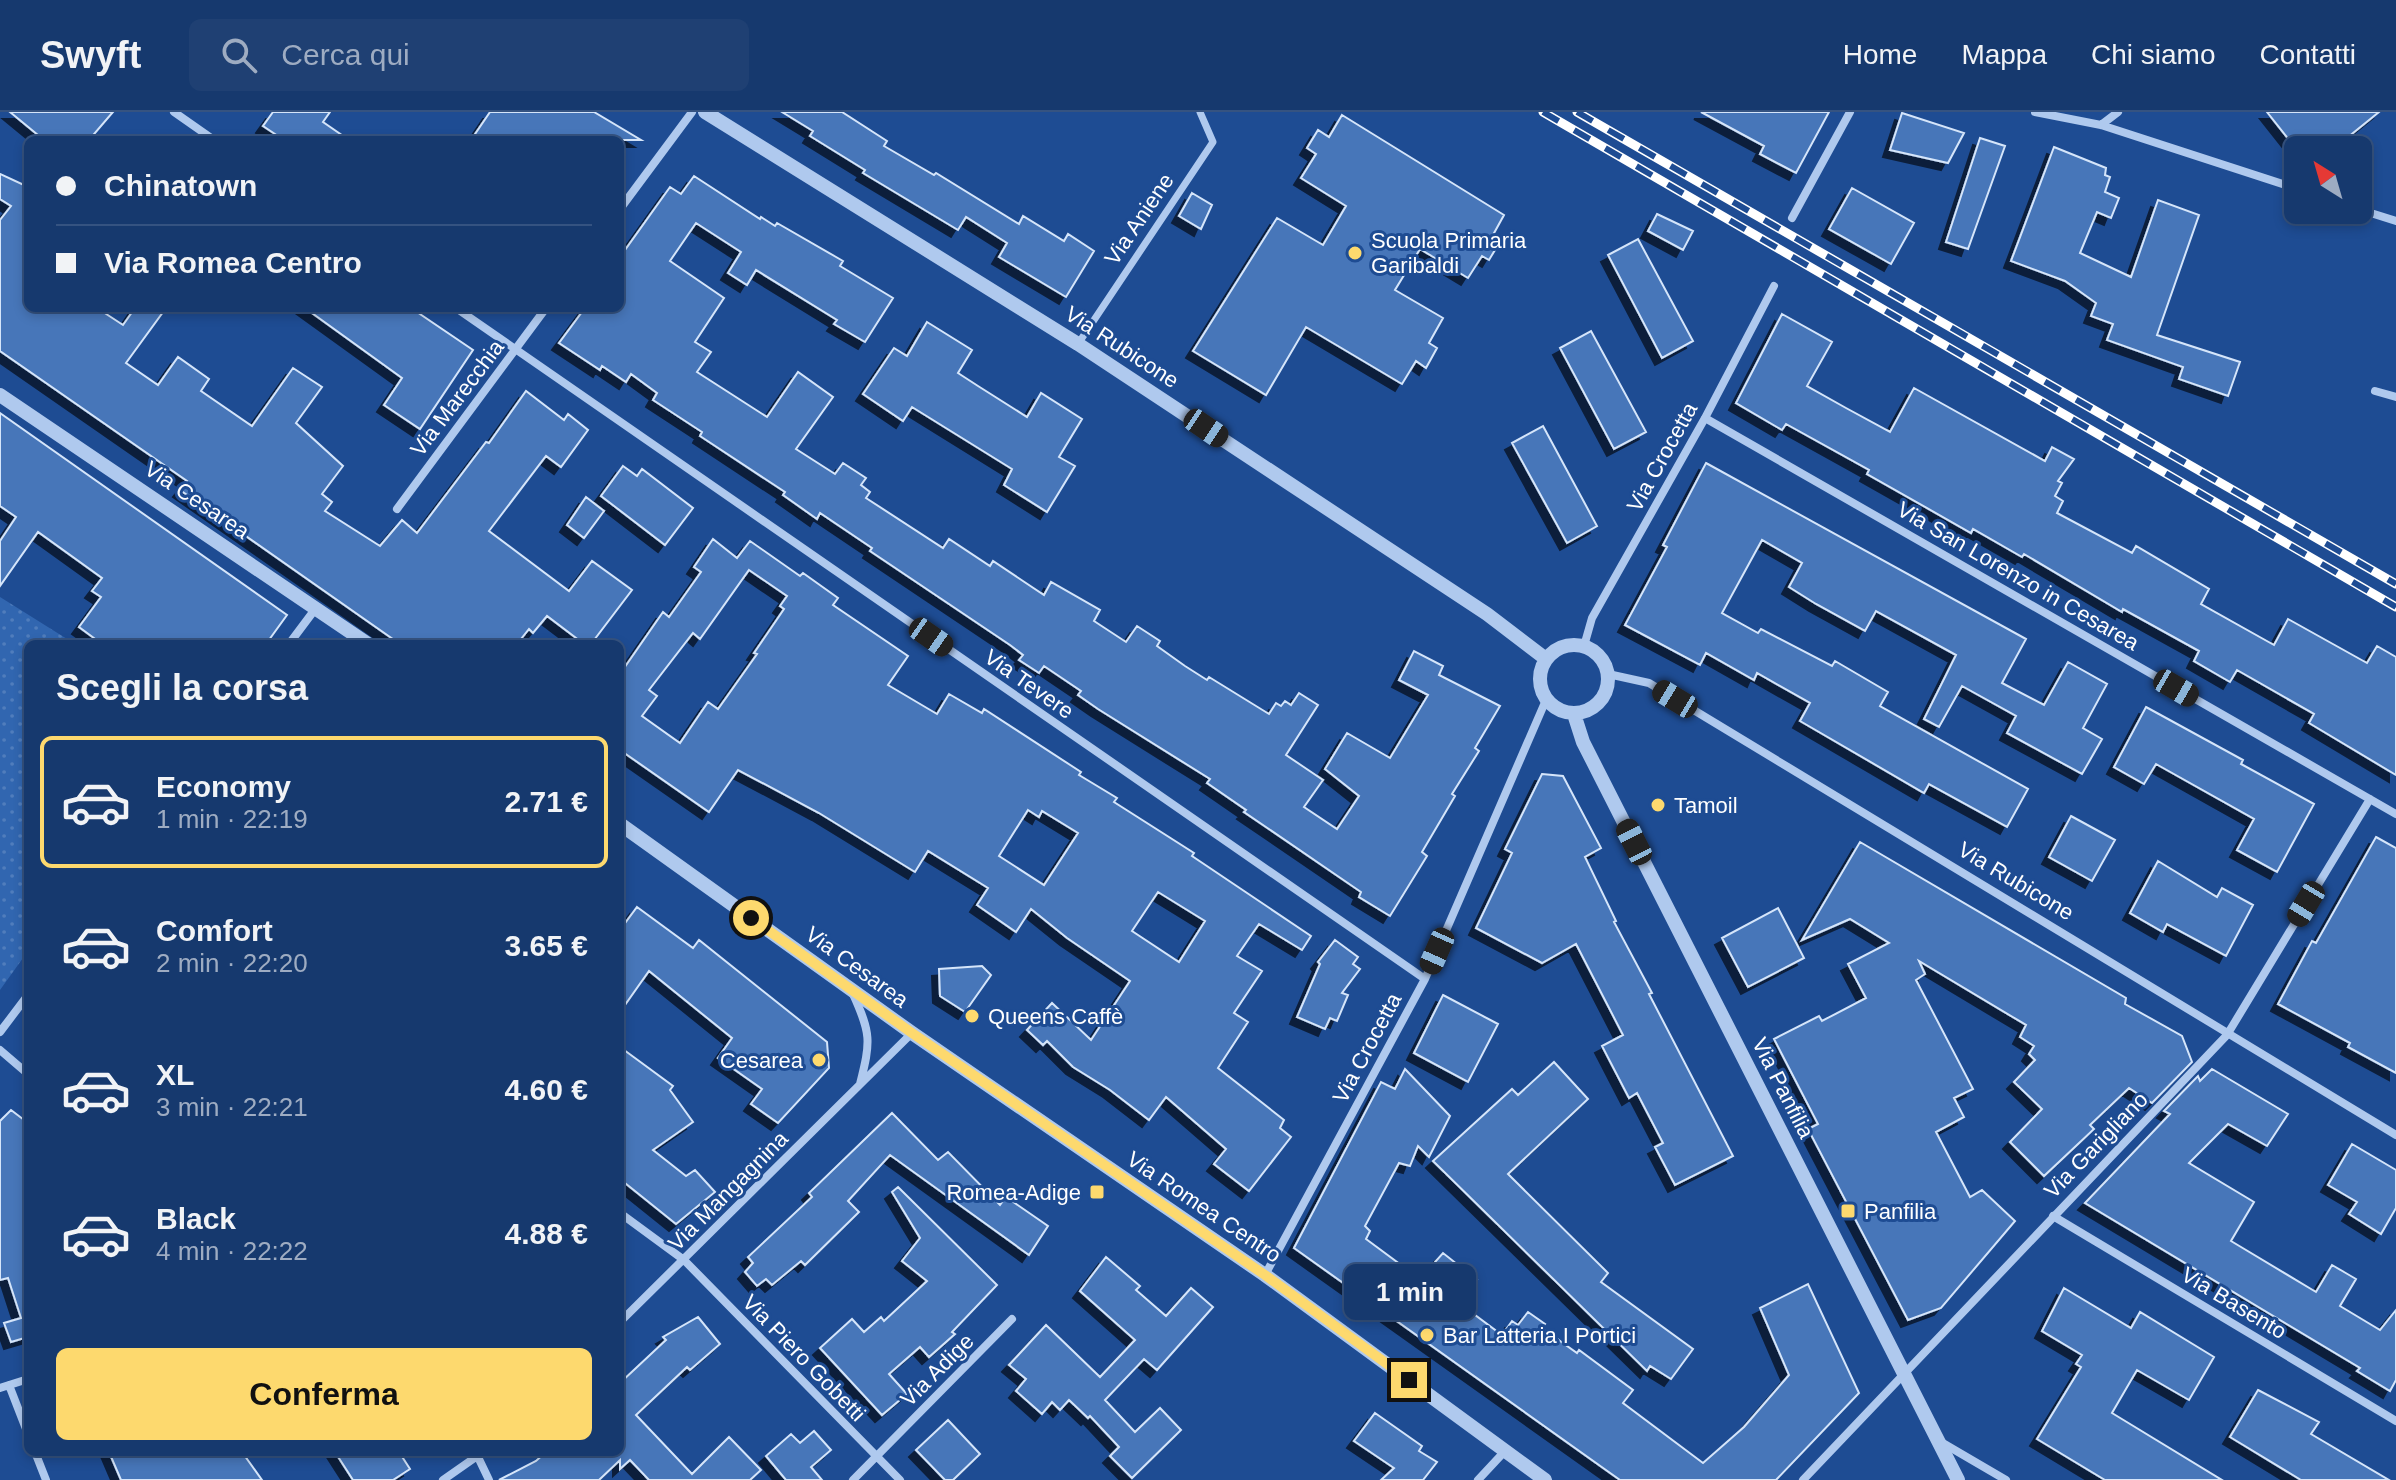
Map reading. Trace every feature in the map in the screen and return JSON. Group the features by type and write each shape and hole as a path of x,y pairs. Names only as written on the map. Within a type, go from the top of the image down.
{"street":[{"path":"174,112 208,136"},
{"path":"624,204 692,112"},
{"name":"Via Rubicone","path":"705,112 1078,344 1487,614 1546,659"},
{"name":"Via Aniene","path":"1078,344 1213,142 1200,112"},
{"path":"1792,218 1850,112"},
{"path":"2035,112 2101,125 2284,184"},
{"path":"2101,125 2118,112"},
{"path":"2372,213 2396,221"},
{"name":"Via Crocetta","path":"1584,646 1592,618 1705,418 1774,286"},
{"name":"Via Tevere","path":"462,312 1425,979"},
{"name":"Via Marecchia","path":"397,509 543,312"},
{"path":"2375,391 2396,397"},
{"name":"Via Cesarea","path":"0,395 362,640"},
{"name":"Via San Lorenzo in Cesarea","path":"1705,418 2396,814"},
{"path":"292,640 316,607"},
{"path":"1563,646 1584,646 1600,657 1608,674 1608,686 1596,706 1574,714 1563,712 1546,700 1539,680 1546,659 1563,646"},
{"name":"Via Rubicone","path":"1608,674 1649,683 2396,1135"},
{"name":"Via Crocetta","path":"1265,1275 1425,979 1546,700"},
{"name":"Via Panfilia","path":"1574,714 1583,742 1958,1480"},
{"name":"Via Garigliano","path":"1803,1480 2227,1035 2370,799"},
{"name":"Via Cesarea","path":"624,827 912,1033"},
{"path":"851,989 869,1036 860,1084"},
{"path":"0,1032 24,1000"},
{"name":"Via Romea Centro","path":"912,1033 1265,1275 1545,1480"},
{"name":"Via Mangagnina","path":"624,1318 912,1033"},
{"path":"0,1050 24,1071"},
{"name":"Via Piero Gobetti","path":"624,1216 684,1260 875,1458 900,1480"},
{"name":"Via Basento","path":"2053,1216 2396,1421"},
{"name":"Via Adige","path":"853,1480 1012,1319"},
{"path":"24,1380 4,1387 24,1426"},
{"path":"1937,1440 2006,1480"},
{"path":"1478,1480 1505,1451"},
{"path":"37,1456 46,1480"},
{"path":"443,1480 475,1456"},
{"path":"479,1456 489,1480"}],"shaded area":[{"path":"0,597 69,640 24,640 24,957 0,990"}],"building":[{"path":"10,112 113,112 92,136 39,136"},
{"path":"273,112 330,112 323,122 343,136 278,136 263,126"},
{"path":"490,112 594,112 641,140 624,140 624,136 474,136"},
{"path":"782,112 842,112 887,141 884,146 934,175 936,173 1019,224 1023,216 1064,241 1068,234 1094,251 1066,297 999,257 1007,243 966,217 958,230 863,173 865,170 810,136 813,131"},
{"path":"1701,112 1829,112 1796,173 1760,154 1764,146"},
{"path":"2267,112 2379,112 2349,136 2286,136"},
{"path":"1902,113 1964,133 1948,163 1890,150"},
{"path":"1342,115 1504,215 1493,235 1501,240 1489,260 1482,256 1468,278 1420,249 1395,290 1443,318 1429,343 1437,348 1426,368 1416,361 1402,384 1306,327 1266,395 1193,351 1277,218 1323,245 1346,206 1301,178 1316,154 1307,148 1318,130 1329,137"},
{"path":"1980,138 2005,146 1968,249 1946,242"},
{"path":"2054,147 2106,168 2105,175 2110,177 2105,192 2119,198 2111,218 2097,212 2080,253 2131,277 2158,200 2199,215 2157,335 2240,362 2228,396 2179,379 2183,367 2107,340 2113,324 2091,316 2096,303 2065,281 2011,261"},
{"path":"0,174 24,185 24,312 103,312 123,325 132,312 163,312 126,363 158,385 178,357 209,379 201,391 252,426 293,368 322,387 296,423 343,466 322,494 332,502 325,511 380,546 402,520 417,533 526,391 564,420 568,414 588,430 561,467 546,456 489,531 569,591 592,561 632,590 594,640 579,640 547,616 533,633 529,629 520,640 394,640 180,490 187,481 0,351 0,220 11,206 0,199"},
{"path":"694,176 760,219 775,226 777,223 843,261 840,266 893,298 865,342 834,324 837,320 756,270 747,285 728,273 741,252 696,223 670,261 724,298 695,342 711,352 697,372 767,417 798,372 833,397 796,449 835,474 843,463 866,478 861,485 870,492 866,498 943,548 949,539 990,566 993,561 1044,595 1051,582 1100,610 1094,621 1126,642 1137,626 1160,641 1157,646 1185,666 1269,714 1276,703 1281,706 1285,701 1291,705 1299,693 1318,705 1286,755 1323,780 1304,807 1337,829 1359,796 1325,769 1347,733 1390,758 1428,695 1399,680 1414,651 1443,666 1439,675 1500,706 1475,748 1479,751 1452,794 1455,796 1422,852 1427,856 1390,916 1359,897 1361,892 1244,812 1246,810 1207,783 1210,779 1098,709 1078,695 1081,691 1044,666 1039,673 1019,660 1023,655 1010,645 870,551 872,548 820,513 817,519 783,495 785,492 700,436 702,432 653,400 657,393 631,374 626,382 602,366 600,370 559,343 582,312 624,312 624,251 670,187 681,194"},
{"path":"1852,188 1914,223 1891,264 1829,229"},
{"path":"1192,193 1212,205 1201,229 1179,216"},
{"path":"1657,214 1693,231 1683,250 1648,231"},
{"path":"1638,239 1693,341 1662,358 1608,255"},
{"path":"311,312 417,312 473,350 420,429 384,405 402,378"},
{"path":"1782,314 1832,342 1807,386 1846,408 1890,432 1914,388 2045,461 2052,447 2074,459 2058,481 2062,483 2055,496 2063,501 2057,513 2132,553 2136,546 2209,589 2201,604 2274,645 2288,619 2367,663 2377,646 2396,657 2396,775 2309,723 2314,714 2237,670 2230,682 2194,661 2199,651 2123,609 2122,612 2024,554 2022,557 1973,529 1971,533 1867,474 1869,470 1786,424 1782,430 1736,403"},
{"path":"927,322 972,350 958,373 1027,417 1041,393 1082,419 1059,457 1075,466 1047,512 1004,485 1012,469 912,407 903,421 863,394 894,348 907,356"},
{"path":"1591,331 1646,432 1614,449 1560,348"},
{"path":"0,413 287,615 269,640 97,640 79,627 101,597 92,591 102,578 38,532 0,586 0,541 16,517 0,506"},
{"path":"1543,426 1597,526 1567,543 1512,443"},
{"path":"1706,463 2026,639 2002,683 2044,705 2068,662 2107,684 2083,728 2102,739 2082,774 2007,733 2016,716 1962,686 1939,727 1924,719 1956,655 1876,611 1865,631 1816,604 1789,587 1802,563 1762,540 1722,613 1758,633 1761,629 1832,666 1835,661 1888,692 1880,706 2028,789 2007,827 1929,784 1924,793 1800,721 1810,703 1757,673 1754,680 1706,653 1700,665 1625,625 1667,547 1663,545"},
{"path":"623,466 637,476 642,469 693,508 665,545 601,496"},
{"path":"586,497 604,511 584,538 567,525"},
{"path":"713,539 737,558 750,541 838,598 833,605 908,656 888,685 937,714 949,694 982,713 984,709 1081,772 1079,775 1117,798 1114,802 1194,853 1192,856 1311,936 1302,950 1259,924 1237,956 1262,971 1234,1013 1248,1022 1218,1068 1284,1120 1280,1128 1291,1137 1249,1191 1214,1164 1226,1149 1166,1097 1149,1120 1073,1067 1047,1041 1043,1045 1027,1030 1052,1003 1091,1040 1130,981 1031,909 1016,932 977,905 988,888 928,851 915,872 819,813 738,770 709,812 624,753 624,668 663,612 669,617 701,572 694,567","holes":["749,570 787,596 780,606 784,609 754,653 757,654 718,709 708,702 680,743 642,716 657,696 649,690 693,633 700,639","1028,810 1039,817 1042,811 1078,833 1044,885 999,856","1158,892 1205,921 1179,962 1132,931"]},
{"path":"2146,707 2243,760 2241,764 2314,804 2277,872 2237,850 2254,819 2156,764 2144,784 2114,767"},
{"path":"1542,774 1563,776 1601,848 1585,857 1614,922 1652,993 1649,994 1733,1156 1675,1185 1655,1147 1663,1143 1637,1093 1629,1098 1602,1046 1623,1035 1576,944 1542,963 1476,928 1512,853 1505,849"},
{"path":"2071,816 2115,840 2092,881 2049,857"},
{"path":"2376,837 2396,848 2396,1073 2348,1047 2350,1043 2278,1004 2312,941 2316,943"},
{"path":"1860,842 2126,998 2125,1004 2182,1036 2192,1062 2152,1103 2129,1088 2090,1125 2094,1129 2044,1176 2010,1142 2042,1109 2014,1082 2035,1060 2029,1054 2034,1046 2020,1037 2026,1025 1919,961 1925,974 1916,980 1973,1089 1954,1098 1964,1117 1936,1132 1970,1197 1982,1190 2015,1221 1941,1308 1908,1320 1808,1129 1818,1124 1774,1039 1819,1016 1822,1021 1866,998 1848,964 1889,943 1850,919 1802,940"},
{"path":"2158,861 2217,897 2222,888 2253,905 2226,956 2167,924 2163,932 2130,913"},
{"path":"637,907 693,948 699,940 827,1042 829,1068 778,1123 751,1104 762,1089 718,1058 732,1038 649,971 624,1006 624,925"},
{"path":"1778,908 1804,958 1748,987 1722,938"},
{"path":"1335,940 1358,957 1353,964 1360,969 1342,993 1348,995 1337,1021 1330,1018 1325,1029 1297,1017 1320,964 1318,962"},
{"path":"982,966 991,975 965,1012 940,996 939,969"},
{"path":"1443,995 1498,1024 1468,1082 1414,1053"},
{"path":"624,1050 673,1086 670,1090 693,1122 653,1150 686,1176 695,1170 715,1192 676,1224 624,1182"},
{"path":"1554,1062 1588,1099 1508,1174 1608,1273 1601,1282 1693,1349 1671,1379 1650,1366 1647,1371 1433,1161 1512,1089 1518,1095"},
{"path":"1405,1069 1450,1116 1429,1157 1418,1146 1410,1166 1399,1163 1365,1226 1370,1231 1366,1239 1420,1279 1443,1253 1477,1280 1459,1303 1502,1335 1512,1321 1518,1325 1528,1312 1545,1324 1542,1328 1577,1353 1579,1350 1633,1390 1623,1403 1703,1463 1744,1427 1789,1375 1760,1308 1808,1284 1859,1393 1776,1480 1620,1480 1294,1248 1381,1082 1395,1089"},
{"path":"2212,1069 2288,1114 2267,1146 2228,1124 2189,1163 2254,1202 2231,1241 2316,1292 2332,1265 2356,1279 2340,1306 2380,1330 2396,1310 2396,1380 2390,1391 2357,1371 2360,1368 2085,1203 2170,1114 2164,1111 2198,1076 2200,1081"},
{"path":"11,1110 24,1120 24,1338 11,1342 4,1323 21,1318 8,1278 0,1280 0,1121"},
{"path":"892,1113 938,1160 948,1152 1000,1205 1006,1197 1048,1226 1029,1255 890,1155 848,1201 859,1212 805,1265 801,1261 772,1285 766,1279 757,1286 745,1272 753,1263 748,1257 812,1197 809,1193"},
{"path":"2352,1144 2396,1170 2396,1208 2381,1234 2349,1214 2357,1202 2328,1185"},
{"path":"898,1187 997,1285 952,1332 955,1334 929,1357 920,1347 889,1374 907,1394 882,1415 820,1348 852,1319 864,1332 881,1317 884,1321 927,1281 902,1261 920,1238 892,1192"},
{"path":"1106,1257 1140,1286 1136,1290 1166,1316 1191,1288 1213,1307 1157,1370 1144,1359 1105,1400 1135,1432 1160,1408 1181,1430 1132,1478 1110,1456 1119,1447 1090,1416 1088,1418 1069,1400 1060,1410 1052,1402 1042,1414 1016,1391 1026,1379 1009,1365 1046,1325 1100,1377 1135,1340 1080,1291"},
{"path":"2064,1288 2131,1328 2140,1312 2214,1357 2189,1400 2137,1370 2112,1413 2222,1480 2105,1480 2037,1439 2081,1367 2076,1364 2082,1355 2042,1331"},
{"path":"698,1317 720,1344 690,1370 687,1367 636,1415 692,1474 729,1437 761,1470 750,1480 649,1480 630,1460 620,1469 620,1460 599,1480 499,1480 542,1456 624,1456 624,1379 666,1340 663,1337"},
{"path":"2258,1390 2319,1422 2311,1434 2389,1480 2301,1480 2230,1437"},
{"path":"1375,1413 1422,1446 1419,1451 1437,1462 1423,1480 1381,1480 1394,1468 1354,1441"},
{"path":"948,1420 980,1454 953,1480 945,1480 916,1450"},
{"path":"814,1431 831,1450 811,1467 822,1480 786,1480 766,1456 791,1434 800,1443"},
{"path":"111,1456 245,1456 262,1480 121,1480"},
{"path":"338,1456 402,1456 410,1469 393,1480 353,1480"}],"railway":[{"path":"1543,112 2396,607"},
{"path":"1577,112 2396,584"}],"place":[{"name":"Scuola Primaria Garibaldi","path":"1355,253"},
{"name":"Tamoil","path":"1658,805"},
{"name":"Queens Caffè","path":"972,1016"},
{"name":"Cesarea","path":"819,1060"},
{"name":"Romea-Adige","path":"1097,1192"},
{"name":"Panfilia","path":"1848,1211"},
{"name":"Bar Latteria I Portici","path":"1427,1335"}],"route":[{"path":"751,918 912,1033 1265,1275 1409,1380"}]}
